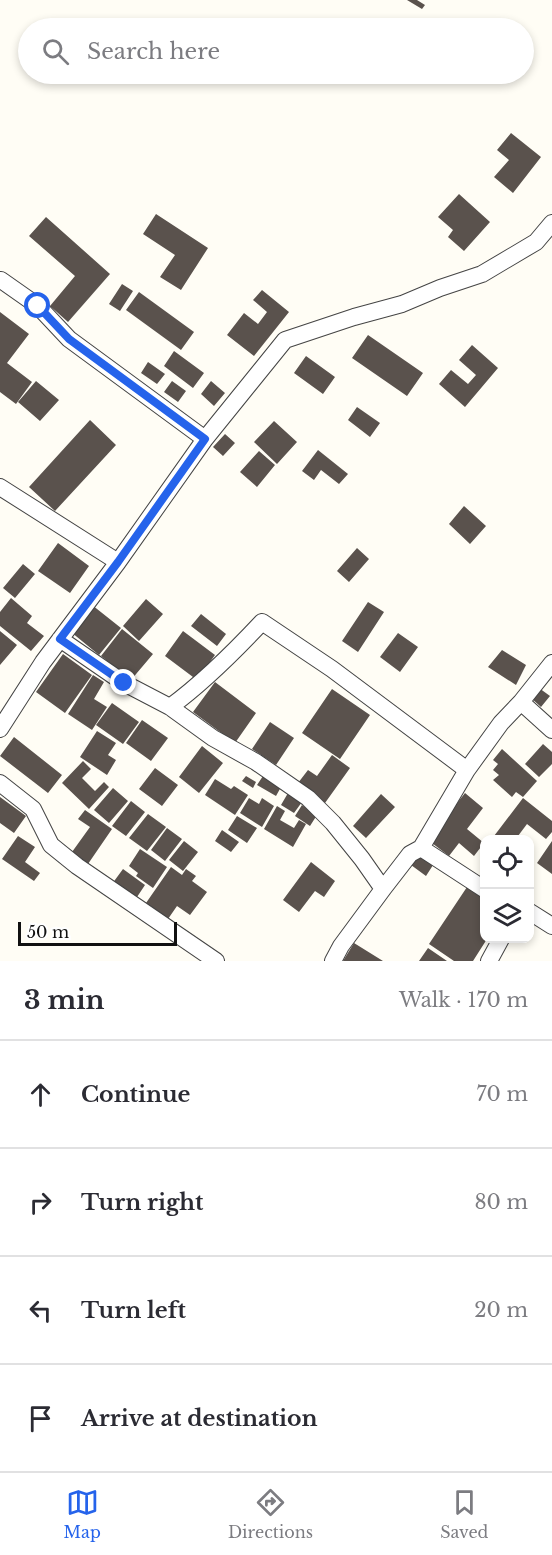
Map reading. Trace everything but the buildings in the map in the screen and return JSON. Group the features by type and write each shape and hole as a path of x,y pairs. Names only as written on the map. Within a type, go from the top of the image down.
{"street":[{"path":"0,729 43,662 118,562 205,439 285,340 402,304 440,288 483,274 536,242 552,223"},
{"path":"0,281 38,306 69,339 205,439"},
{"path":"0,487 118,562"},
{"path":"170,707 195,688 262,622 332,669 467,770"},
{"path":"60,639 124,683 170,707 213,738 256,762 308,798 333,823 383,889"},
{"path":"333,961 341,946 410,854 421,848 467,770 501,723 552,663"},
{"path":"521,702 552,730"},
{"path":"0,783 33,809 51,845 77,866 216,961"},
{"path":"421,848 480,886"},
{"path":"534,915 552,926"},
{"path":"489,961 499,943"}],"route":[{"path":"38,306 69,339 205,439 60,639 124,683"}]}
